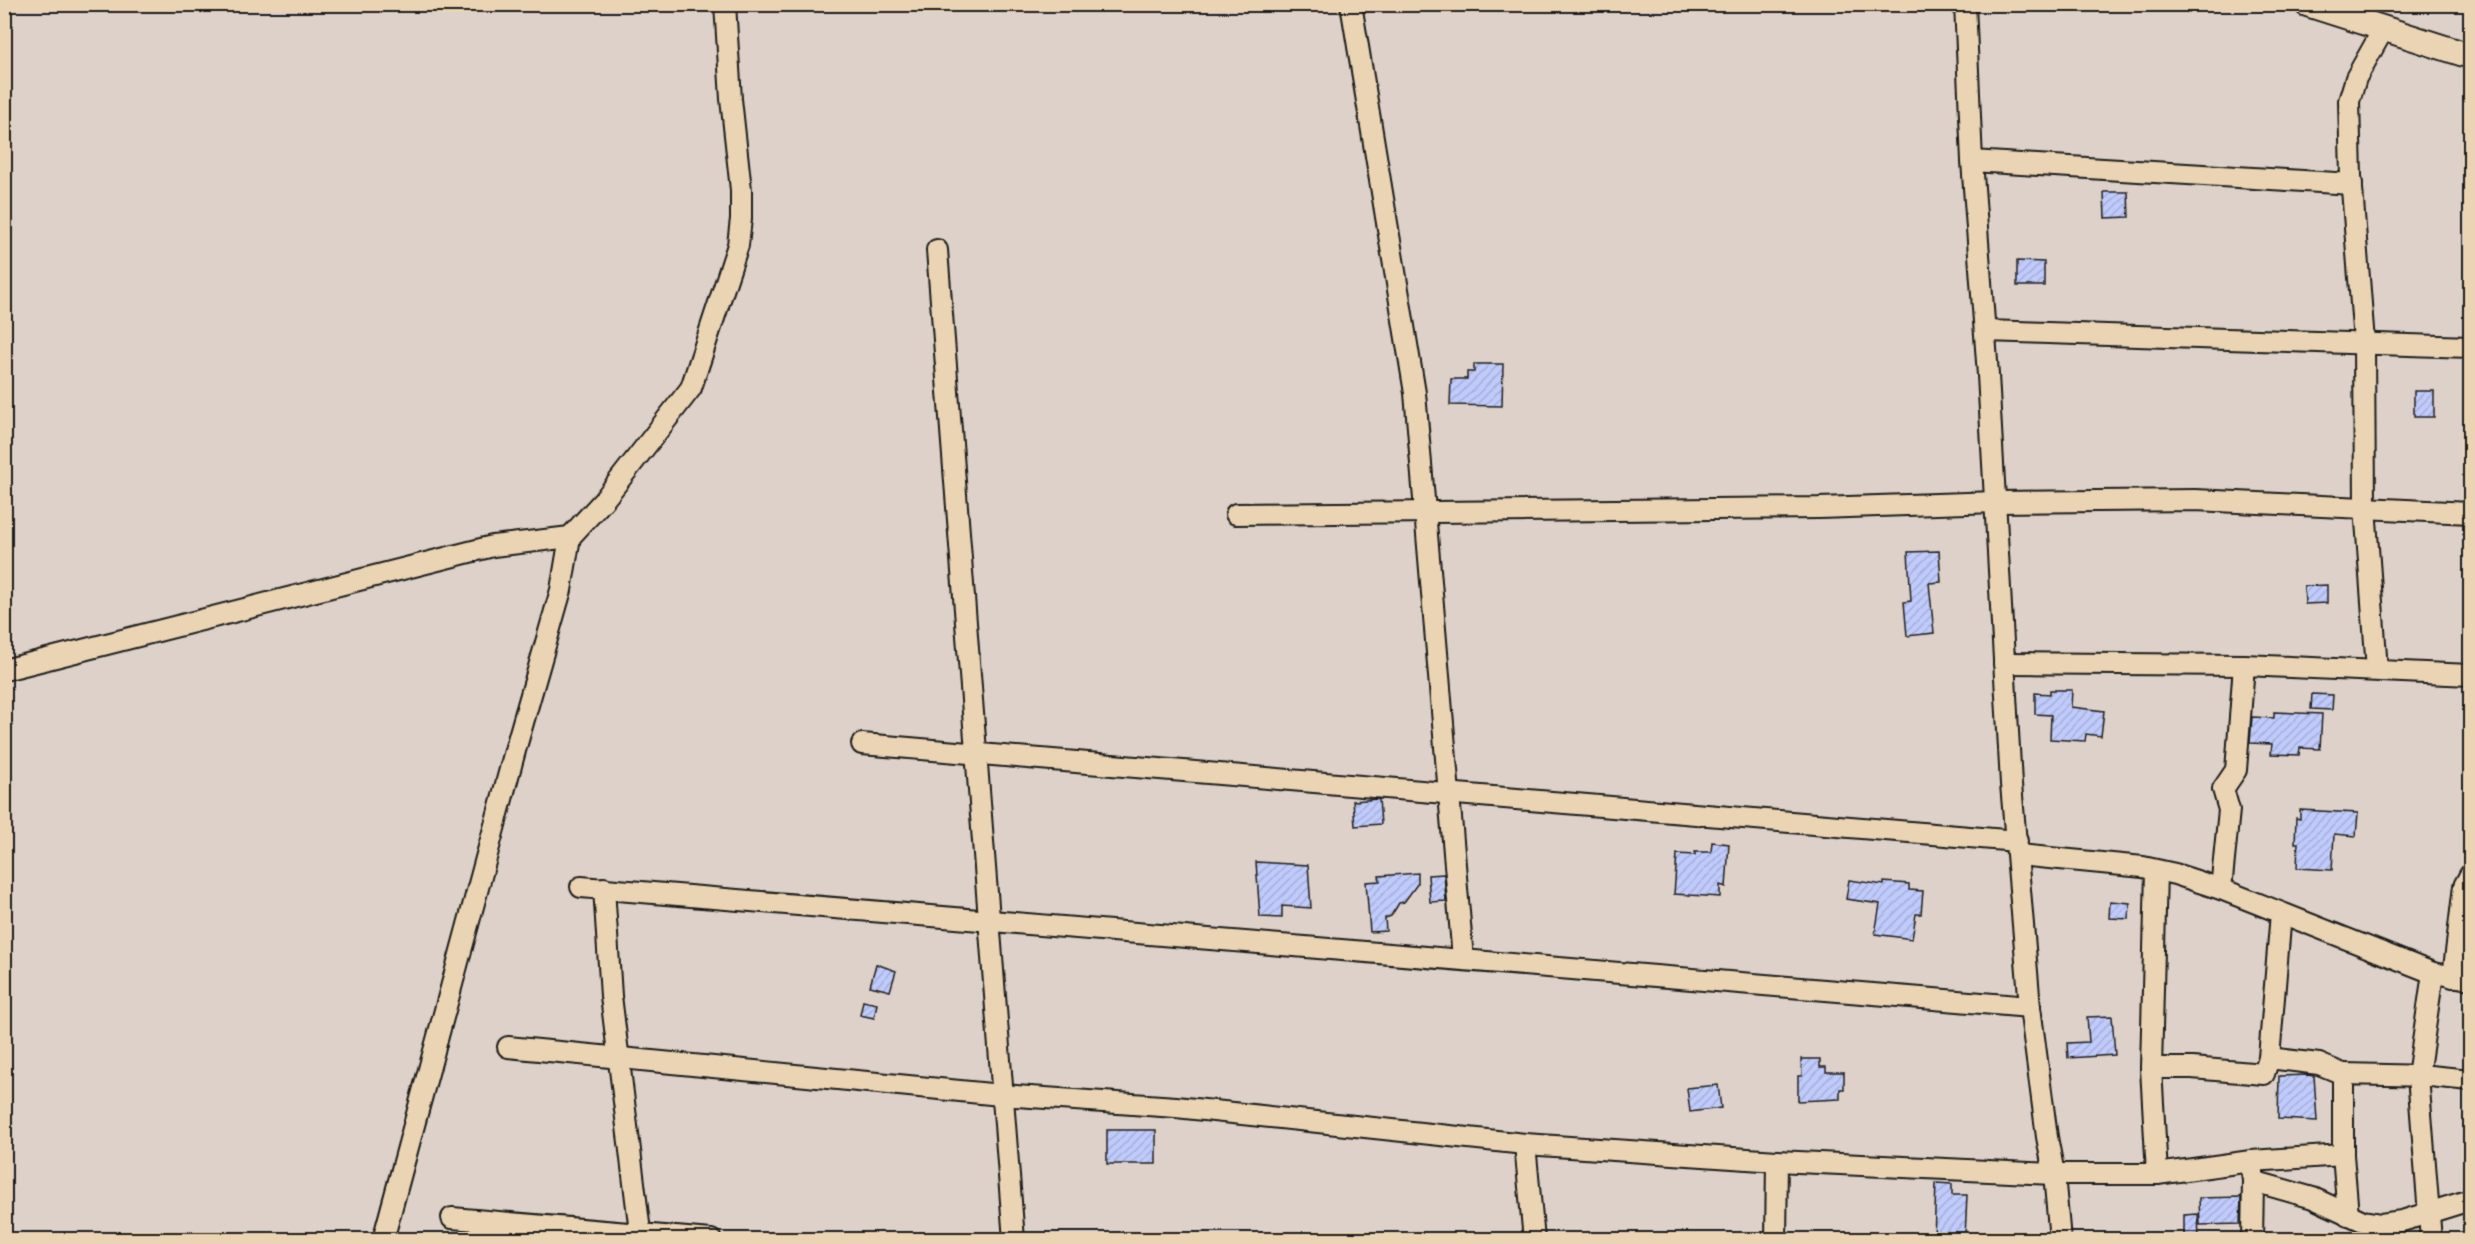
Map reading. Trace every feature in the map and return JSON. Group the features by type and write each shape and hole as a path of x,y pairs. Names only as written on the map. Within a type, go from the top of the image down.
{"street":[{"path":"383,1239 516,747 561,590 570,537 603,501 691,388 738,245 741,190 731,99 725,4"},
{"path":"1351,4 1415,393 1463,959"},
{"path":"1965,4 1971,161 1985,331 2004,663 2030,1007 2046,1137 2054,1174 2060,1239"},
{"path":"2307,4 2470,56"},
{"path":"2377,670 2365,507 2364,342 2352,184 2349,101 2355,78 2384,28"},
{"path":"1971,161 2352,184"},
{"path":"937,249 1014,1239"},
{"path":"1985,331 2470,347"},
{"path":"1236,514 1819,508 1996,502 2195,500 2470,513"},
{"path":"4,670 493,546 570,537"},
{"path":"2004,663 2244,665 2470,675"},
{"path":"2221,889 2229,810 2223,789 2236,770 2244,665"},
{"path":"862,744 1449,792 2018,848 2175,874 2221,889 2433,973 2462,978 2464,886 2470,875"},
{"path":"2156,871 2151,1068 2157,1174"},
{"path":"581,886 2030,1007"},
{"path":"603,888 611,996 641,1237"},
{"path":"2151,1068 2192,1068 2261,1074 2265,1071 2269,1058 2281,913"},
{"path":"2432,1239 2418,1076 2433,973"},
{"path":"508,1047 1001,1095 1176,1107 1525,1144 1776,1161 2054,1174 2157,1174 2251,1161 2343,1155"},
{"path":"2269,1058 2319,1064 2343,1074 2470,1080"},
{"path":"2343,1074 2343,1155 2348,1215"},
{"path":"1525,1144 1534,1239"},
{"path":"1776,1161 1776,1239"},
{"path":"2251,1161 2252,1239"},
{"path":"2253,1181 2313,1198 2363,1221 2381,1224 2402,1221 2470,1200"},
{"path":"452,1218 641,1237 711,1239"}],"building":[{"path":"2104,192 2128,192 2129,217 2105,218"},
{"path":"2017,261 2044,262 2044,286 2017,286"},
{"path":"1474,364 1503,364 1502,406 1450,405 1451,379 1467,379 1467,372 1474,372"},
{"path":"2414,391 2434,391 2434,417 2414,417"},
{"path":"1939,551 1941,582 1929,583 1934,633 1907,636 1904,602 1911,601 1908,552"},
{"path":"2327,585 2327,603 2305,604 2304,586"},
{"path":"2050,690 2072,690 2071,707 2104,711 2101,736 2086,734 2085,741 2050,739 2051,715 2035,714 2035,693 2050,694"},
{"path":"2312,694 2333,695 2332,710 2311,709"},
{"path":"2274,712 2322,714 2320,749 2300,748 2299,755 2271,754 2272,744 2250,743 2252,717 2274,718"},
{"path":"1379,799 1381,824 1355,826 1353,801"},
{"path":"2300,810 2358,813 2356,836 2334,834 2332,870 2297,868 2296,818 2300,819"},
{"path":"1712,842 1729,844 1726,887 1720,885 1720,897 1674,894 1677,854 1695,855 1695,852 1711,852"},
{"path":"1256,862 1308,865 1311,908 1282,906 1282,918 1260,917"},
{"path":"1418,873 1418,883 1404,902 1399,903 1391,916 1385,918 1386,931 1370,932 1366,882 1380,881 1379,876"},
{"path":"1444,874 1446,901 1430,902 1428,875"},
{"path":"1849,880 1884,885 1884,882 1909,884 1909,890 1923,891 1921,914 1916,914 1912,939 1875,934 1880,904 1846,899"},
{"path":"2110,901 2130,903 2129,919 2109,918"},
{"path":"876,964 896,971 890,991 870,986"},
{"path":"863,1001 877,1004 874,1018 860,1015"},
{"path":"2112,1016 2115,1055 2068,1058 2067,1043 2089,1042 2087,1017"},
{"path":"1801,1059 1820,1059 1820,1067 1826,1067 1826,1072 1844,1072 1844,1089 1840,1089 1840,1099 1798,1101 1798,1076 1802,1076"},
{"path":"2279,1076 2314,1076 2317,1121 2278,1119"},
{"path":"1718,1085 1721,1108 1690,1112 1687,1088"},
{"path":"1107,1130 1156,1130 1156,1164 1107,1164"},
{"path":"1936,1183 1952,1184 1952,1195 1967,1195 1965,1237 1934,1239"},
{"path":"2241,1197 2240,1224 2200,1225 2199,1198"},
{"path":"2198,1214 2199,1239 2184,1239 2184,1215"}]}
